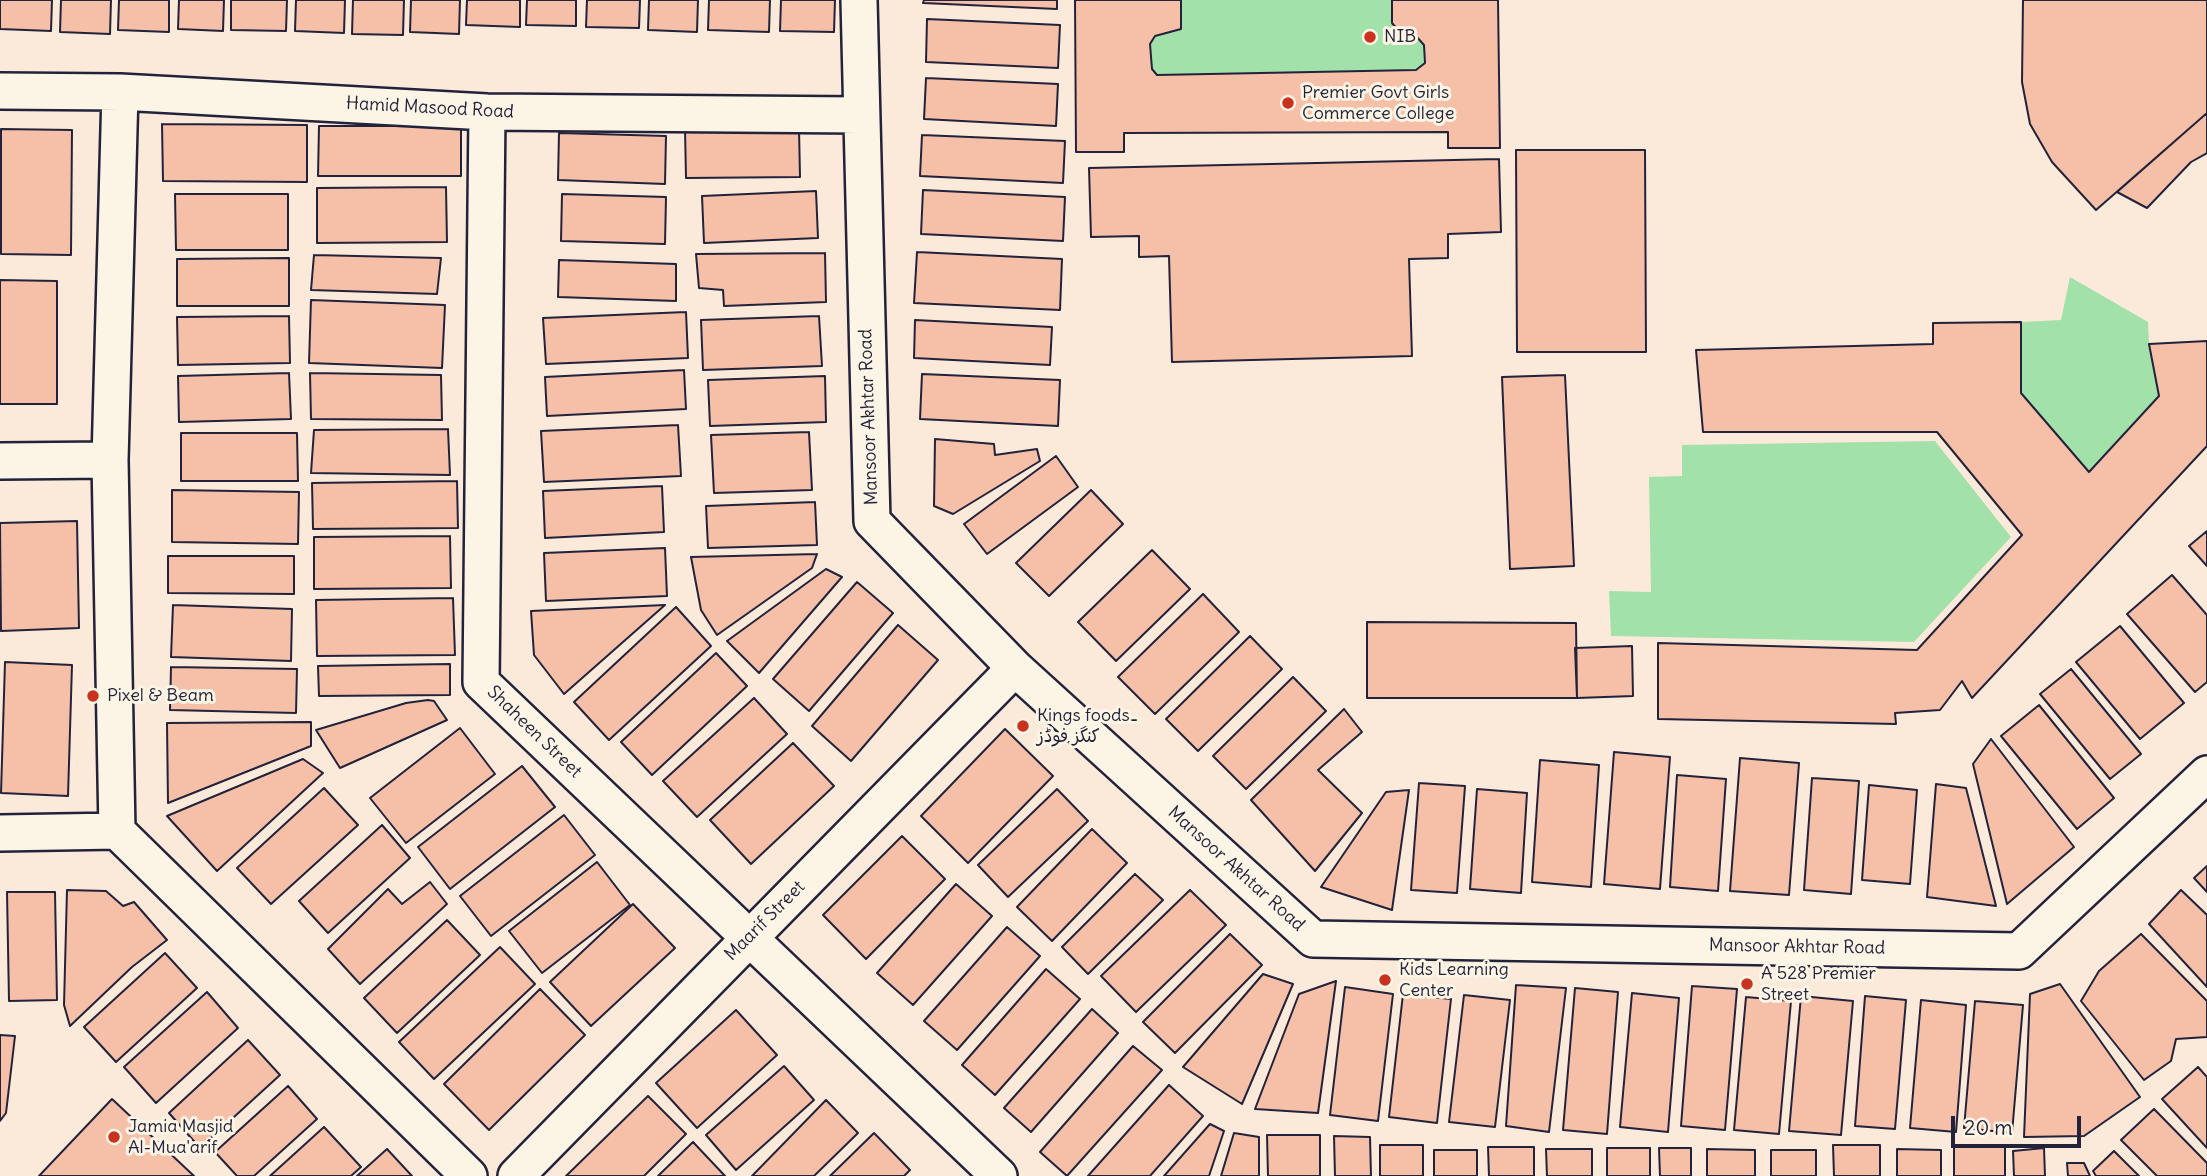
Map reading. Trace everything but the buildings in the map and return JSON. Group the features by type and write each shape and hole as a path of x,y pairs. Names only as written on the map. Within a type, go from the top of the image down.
{"street":[{"name":"Mansoor Akhtar Road","path":"859,0 872,521 1015,668 1313,939 2019,951 2207,774"},
{"name":"Hamid Masood Road","path":"0,91 120,92 487,112 860,115"},
{"path":"120,92 110,460 117,831 469,1176"},
{"name":"Shaheen Street","path":"487,112 481,682 999,1176"},
{"path":"0,461 110,460"},
{"name":"Maarif Street","path":"516,1176 1015,668"},
{"path":"0,833 117,831"}],"green space":[{"path":"1181,0 1392,0 1392,23 1403,36 1416,36 1424,45 1425,63 1416,70 1157,75 1152,69 1150,44 1155,36 1181,29"},
{"path":"2070,277 2148,322 2149,344 2159,396 2089,472 2021,393 2021,322 2061,320"},
{"path":"1935,441 2011,537 1914,642 1611,636 1609,591 1651,592 1649,477 1682,476 1682,445"}],"place":[{"name":"NIB","path":"1370,37"},
{"name":"Premier Govt Girls Commerce College","path":"1288,103"},
{"name":"Pixel & Beam","path":"93,696"},
{"name":"Kings foods۔ کنگز فوڈز","path":"1023,726"},
{"name":"Kids Learning Center","path":"1385,980"},
{"name":"A 528 Premier Street","path":"1747,984"},
{"name":"Jamia Masjid Al-Mua'arif","path":"114,1137"}]}
